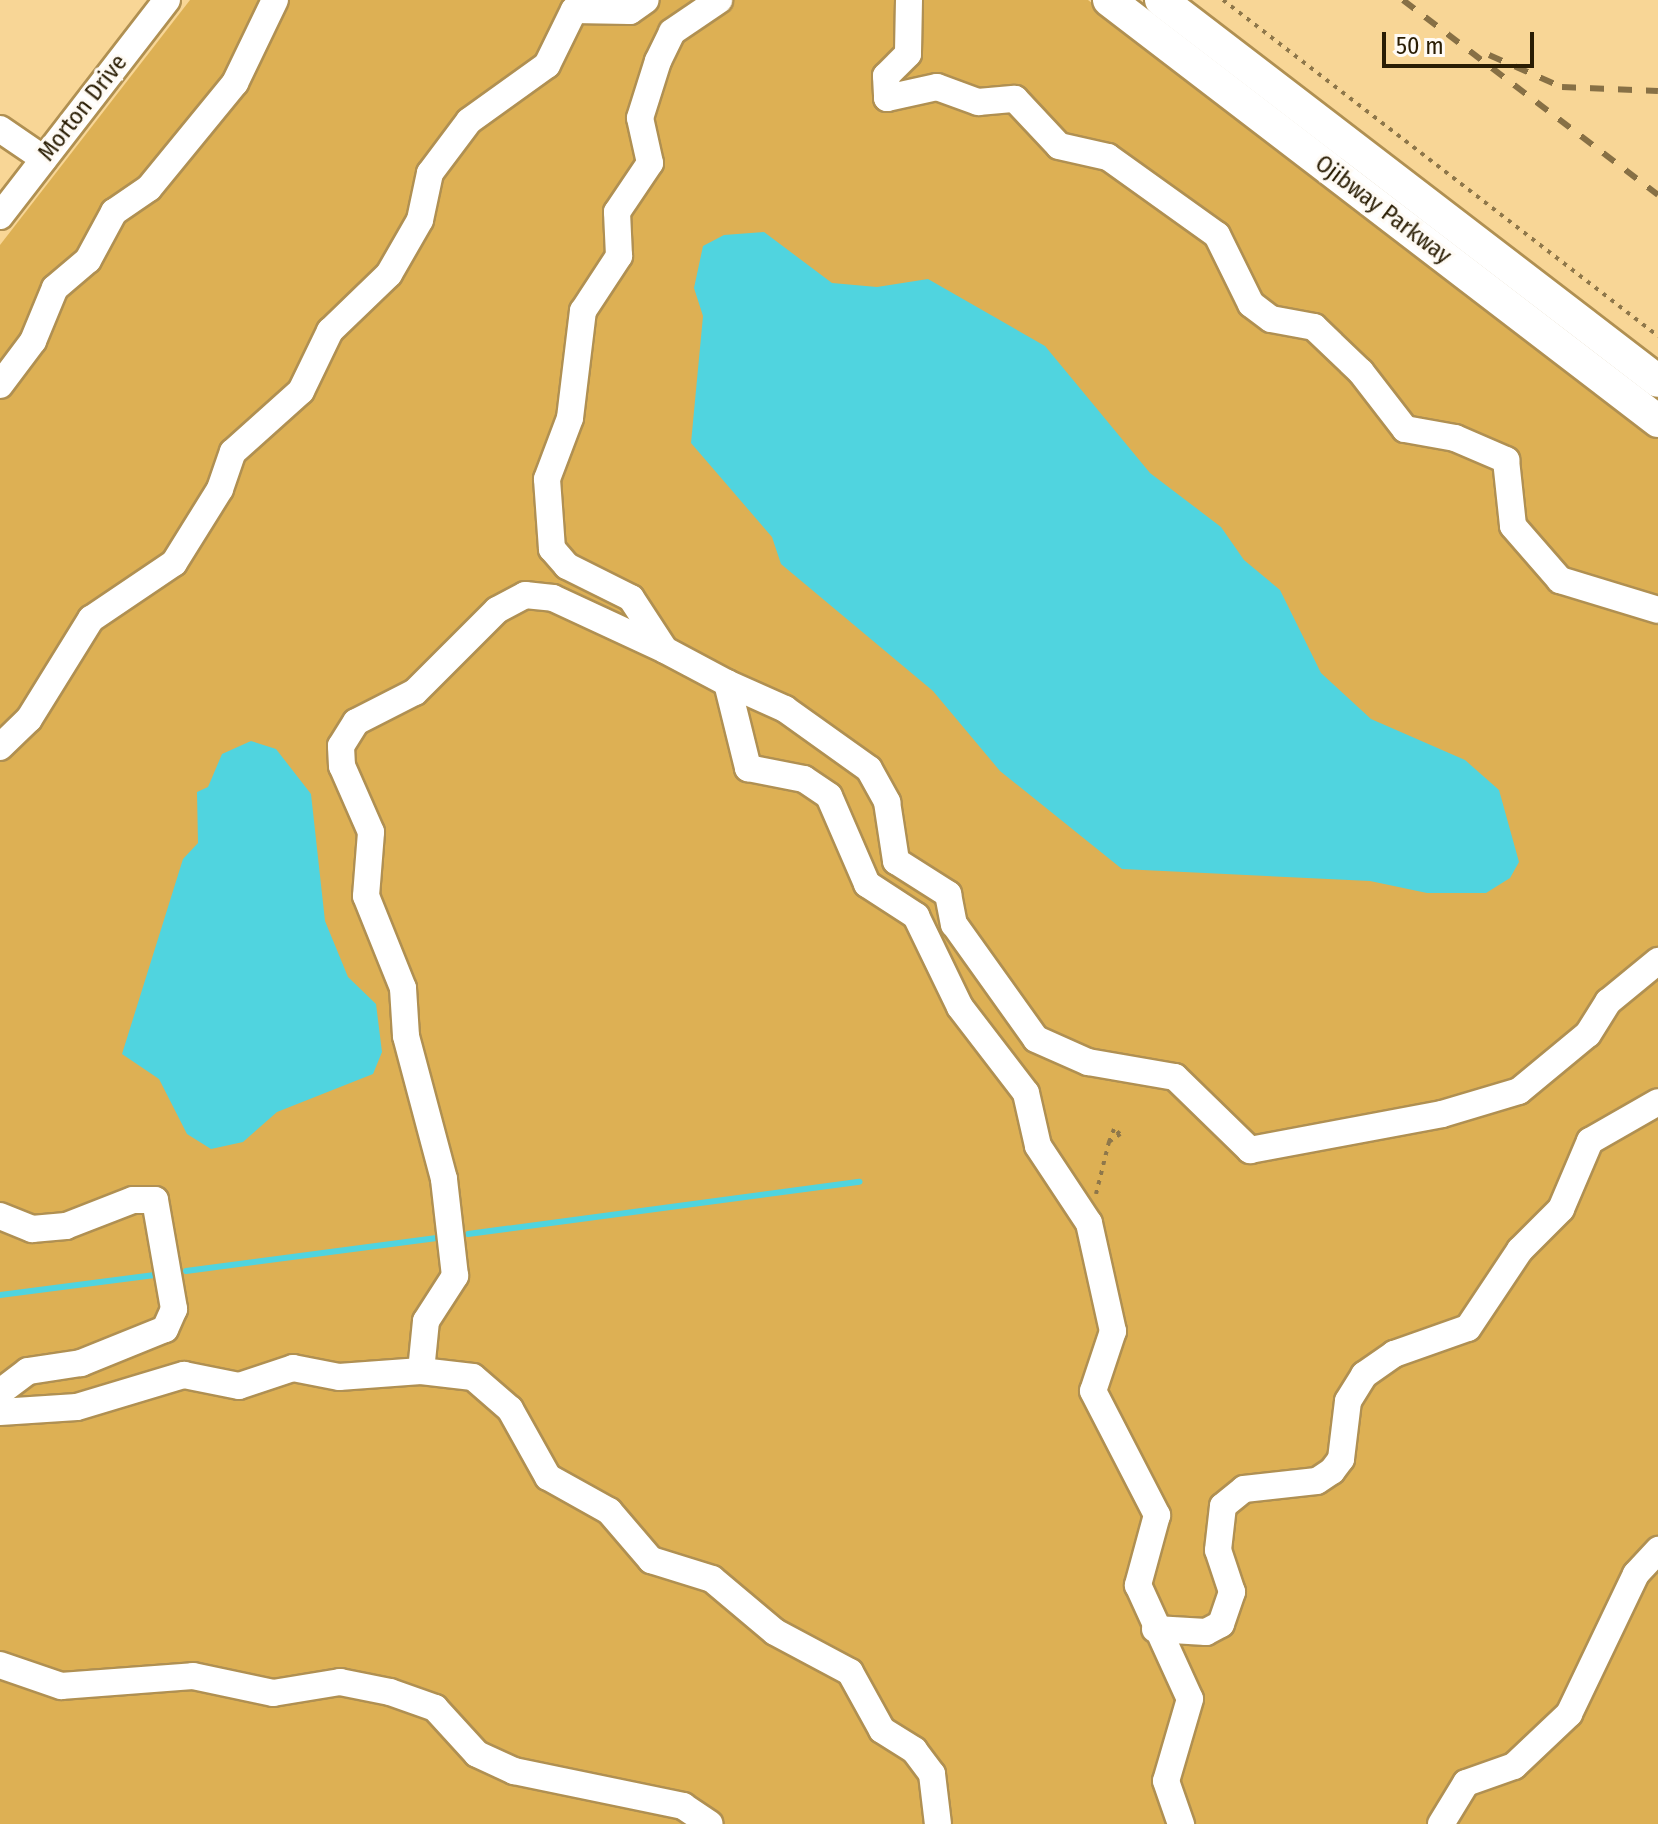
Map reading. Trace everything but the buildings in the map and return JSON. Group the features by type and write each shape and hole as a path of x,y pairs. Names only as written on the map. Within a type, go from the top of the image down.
{"main road":[{"name":"Ojibway Parkway","path":"1109,0 1658,421"},
{"name":"Ojibway Parkway","path":"1161,0 1658,381"}],"street":[{"name":"Morton Drive","path":"0,216 167,0"},
{"path":"0,385 33,341 55,288 88,260 114,212 149,188 235,83 275,0"},
{"path":"0,747 29,719 91,619 174,563 220,489 233,452 301,391 330,331 389,274 420,220 430,173 469,121 547,65 574,10 630,11 646,0"},
{"path":"659,645 631,598 567,566 552,549 547,479 568,426 583,311 619,256 617,212 650,163 640,118 658,61 672,32 719,0"},
{"path":"909,0 908,54 886,76 887,98 937,87 978,102 1015,99 1059,146 1108,157 1217,235 1251,304 1271,319 1314,327 1361,372 1405,429 1479,445 1506,460 1513,526 1560,580 1658,610"},
{"path":"0,129 44,159"},
{"path":"421,1371 426,1321 455,1276 444,1179 406,1036 403,988 366,896 371,832 342,766 341,746 356,722 415,692 497,610 525,595 553,598 659,645 727,683 785,709 869,769 887,802 896,861 948,894 954,924 1036,1039 1088,1062 1175,1077 1250,1150 1442,1114 1519,1091 1588,1034 1608,1002 1658,961"},
{"path":"727,683 743,762 758,774 804,779 829,796 867,884 916,916 960,1007 1026,1093 1038,1146 1089,1223 1113,1331 1093,1391 1157,1515 1156,1537 1138,1564 1155,1629 1190,1699 1166,1781 1181,1824"},
{"path":"1155,1629 1206,1632 1221,1624 1232,1592 1218,1550 1223,1506 1244,1489 1317,1481 1332,1471 1341,1459 1348,1401 1364,1375 1394,1354 1468,1328 1520,1250 1561,1209 1590,1141 1658,1102"},
{"path":"0,1216 32,1229 55,1227 133,1200 155,1200 174,1309 165,1329 81,1363 28,1371 0,1392"},
{"path":"0,1412 77,1407 184,1375 239,1386 293,1368 339,1377 421,1371 473,1377 495,1391 548,1477 609,1511 651,1560 712,1579 775,1632 850,1672 882,1730 914,1750 932,1774 938,1824"},
{"path":"1441,1824 1466,1783 1514,1766 1569,1714 1636,1574 1658,1550"},
{"path":"0,1665 61,1686 193,1676 273,1693 340,1682 377,1689 435,1708 477,1754 514,1771 683,1806 710,1824"}],"path":[{"path":"1223,0 1658,336"},
{"path":"1089,1223 1109,1142"}],"shaded area":[{"path":"190,0 1088,0 1658,438 1658,1824 0,1824 0,245"}],"water":[{"path":"764,232 832,283 877,287 928,279 1045,346 1150,473 1221,527 1244,560 1280,590 1321,673 1371,719 1465,760 1499,790 1519,862 1510,878 1486,893 1427,893 1370,881 1122,869 1000,771 933,691 781,564 772,537 691,443 703,316 694,288 703,246 724,235"},
{"path":"251,741 276,749 311,794 325,921 348,977 376,1004 382,1052 373,1074 277,1112 243,1142 211,1149 187,1134 159,1079 122,1054 183,859 198,843 197,792 208,787 222,754"}],"waterway":[{"path":"468,1234 860,1182"},
{"path":"186,1271 435,1238"},
{"path":"0,1295 153,1275"}],"railway":[{"path":"1403,0 1658,195"},
{"path":"1489,55 1562,87 1658,91"}]}
